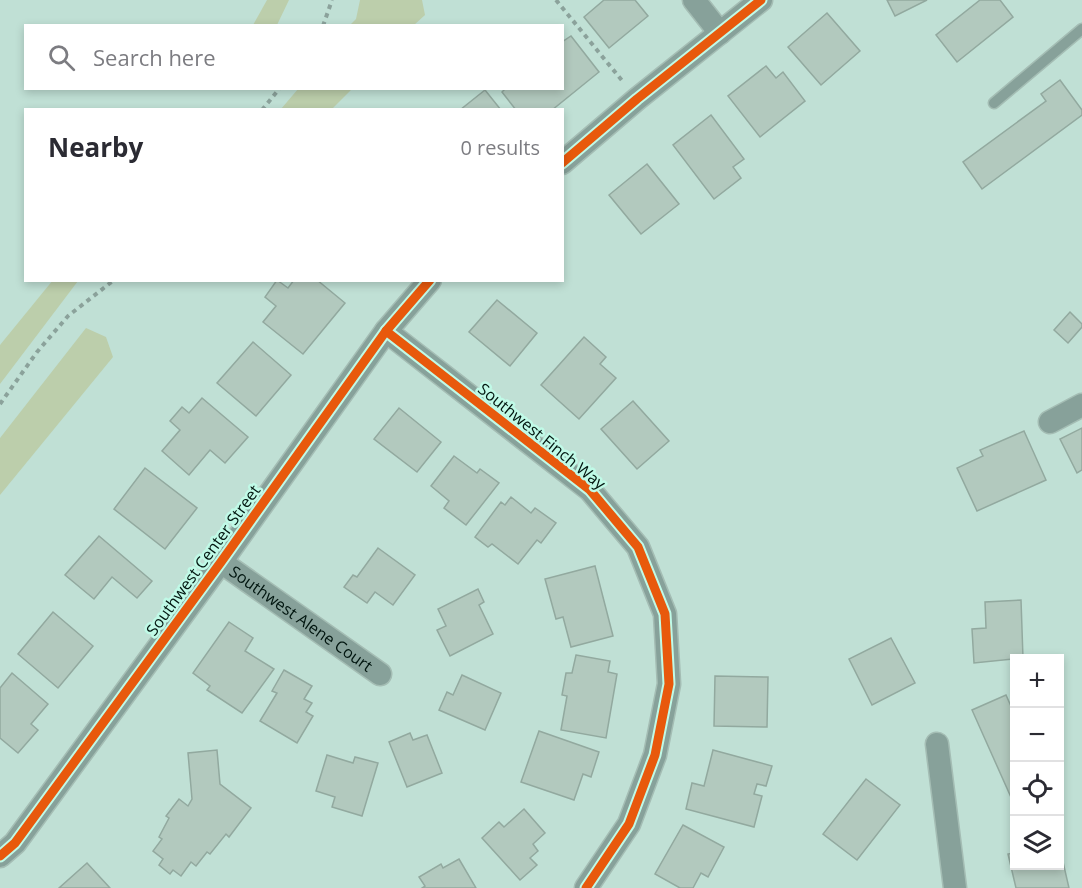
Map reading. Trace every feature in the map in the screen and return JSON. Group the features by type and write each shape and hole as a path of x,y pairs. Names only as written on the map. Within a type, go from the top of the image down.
{"street":[{"path":"694,0 720,33"},
{"path":"564,161 637,99 761,0"},
{"name":"Southwest Center Street","path":"0,856 15,843 221,562 386,331 428,282"},
{"name":"Southwest Finch Way","path":"386,331 590,490 638,547 665,614 669,684 655,755 629,824 586,888"},
{"path":"1050,422 1082,405"},
{"name":"Southwest Alene Court","path":"221,562 380,674"},
{"path":"937,744 955,888"}],"lane":[{"path":"994,103 1082,29"}],"path":[{"path":"324,24 332,0"},
{"path":"556,0 637,99"},
{"path":"264,108 278,90"},
{"path":"0,404 37,352 68,316 111,282"}],"green space":[{"path":"267,0 289,0 277,24 254,24"},
{"path":"360,0 422,0 425,15 415,24 351,24 356,19"},
{"path":"297,90 351,90 333,108 282,108"},
{"path":"51,282 77,282 0,384 0,345"},
{"path":"86,328 106,337 113,357 0,495 0,438"}],"building":[{"path":"604,0 635,0 648,16 609,48 584,17"},
{"path":"887,0 927,0 895,16"},
{"path":"980,0 1000,0 1013,17 957,62 936,35"},
{"path":"827,13 860,51 821,85 788,47"},
{"path":"571,36 599,72 554,108 514,108 502,92 504,90 564,90 564,41"},
{"path":"766,66 776,78 783,72 805,101 760,137 728,96"},
{"path":"1060,80 1082,110 1082,115 982,189 963,162 1046,101 1041,94"},
{"path":"485,90 499,108 462,108"},
{"path":"711,115 744,159 733,167 741,178 714,199 673,145"},
{"path":"647,164 679,204 641,234 609,195"},
{"path":"276,282 280,282 288,288 292,282 319,282 345,303 303,354 263,322 276,306 265,297"},
{"path":"497,300 537,333 510,366 469,332"},
{"path":"1070,312 1082,324 1082,327 1068,343 1054,330"},
{"path":"584,337 606,357 600,364 616,378 579,419 541,385"},
{"path":"253,342 291,375 256,416 217,383"},
{"path":"202,398 248,437 225,463 210,450 189,475 162,451 180,430 170,421 182,407 189,413"},
{"path":"633,401 669,441 637,469 601,429"},
{"path":"399,408 441,442 417,472 374,439"},
{"path":"1082,428 1082,470 1077,473 1060,439"},
{"path":"1024,431 1046,480 977,511 957,468 983,456 980,450"},
{"path":"454,456 477,473 480,469 499,483 466,525 444,508 449,501 431,486"},
{"path":"145,468 197,508 165,549 114,509"},
{"path":"511,497 531,513 535,508 556,523 541,543 537,540 518,564 492,544 488,547 475,537 501,502 505,505"},
{"path":"99,536 152,581 137,598 112,577 94,599 65,575"},
{"path":"378,548 415,575 393,605 375,592 367,603 344,587 353,575 357,577"},
{"path":"595,566 613,636 571,647 563,617 556,619 545,579"},
{"path":"478,589 484,602 479,605 493,634 450,656 437,630 446,626 438,609"},
{"path":"1021,600 1023,654 1010,654 1010,659 974,663 972,629 986,628 985,602"},
{"path":"53,612 93,646 58,688 18,654"},
{"path":"229,622 253,638 245,651 274,669 242,713 207,690 210,686 193,673"},
{"path":"891,638 915,683 872,705 849,659"},
{"path":"576,655 610,661 608,672 617,674 606,738 561,730 567,696 562,695 566,673 572,673"},
{"path":"284,670 312,686 304,699 312,703 306,712 313,716 297,743 260,721 277,693 272,691"},
{"path":"12,673 48,704 31,724 38,730 18,753 0,738 0,688"},
{"path":"462,675 501,693 485,730 439,710 447,692 453,695"},
{"path":"715,676 768,677 767,727 714,726"},
{"path":"1006,695 1010,704 1010,795 972,710"},
{"path":"539,731 599,752 591,777 583,774 574,800 521,782"},
{"path":"410,733 413,740 427,735 442,773 407,787 389,742"},
{"path":"217,750 220,784 251,808 229,837 226,834 210,854 207,852 196,866 191,862 181,876 173,870 170,874 159,865 163,859 153,851 162,839 159,837 169,818 166,816 179,799 188,806 192,799 188,753"},
{"path":"713,750 772,766 766,786 757,784 754,794 762,796 754,827 686,809 692,783 704,786"},
{"path":"327,755 353,763 355,757 378,763 362,816 332,807 335,797 316,791"},
{"path":"866,779 900,805 857,860 823,834"},
{"path":"524,809 545,833 533,844 538,851 530,858 537,865 520,880 482,838 499,822 504,827"},
{"path":"683,825 724,847 708,877 701,873 693,888 680,888 655,874"},
{"path":"459,859 476,888 422,888 425,886 419,877 441,864 443,868"},
{"path":"87,863 110,888 59,888"},
{"path":"1064,866 1069,888 1016,888 1012,870 1064,870"}],"cycle path":[{"path":"564,161 637,99 761,0"},
{"path":"0,856 15,843 221,562 386,331 428,282"},
{"path":"386,331 590,490 638,547 665,614 669,684 655,755 629,824 586,888"}]}
